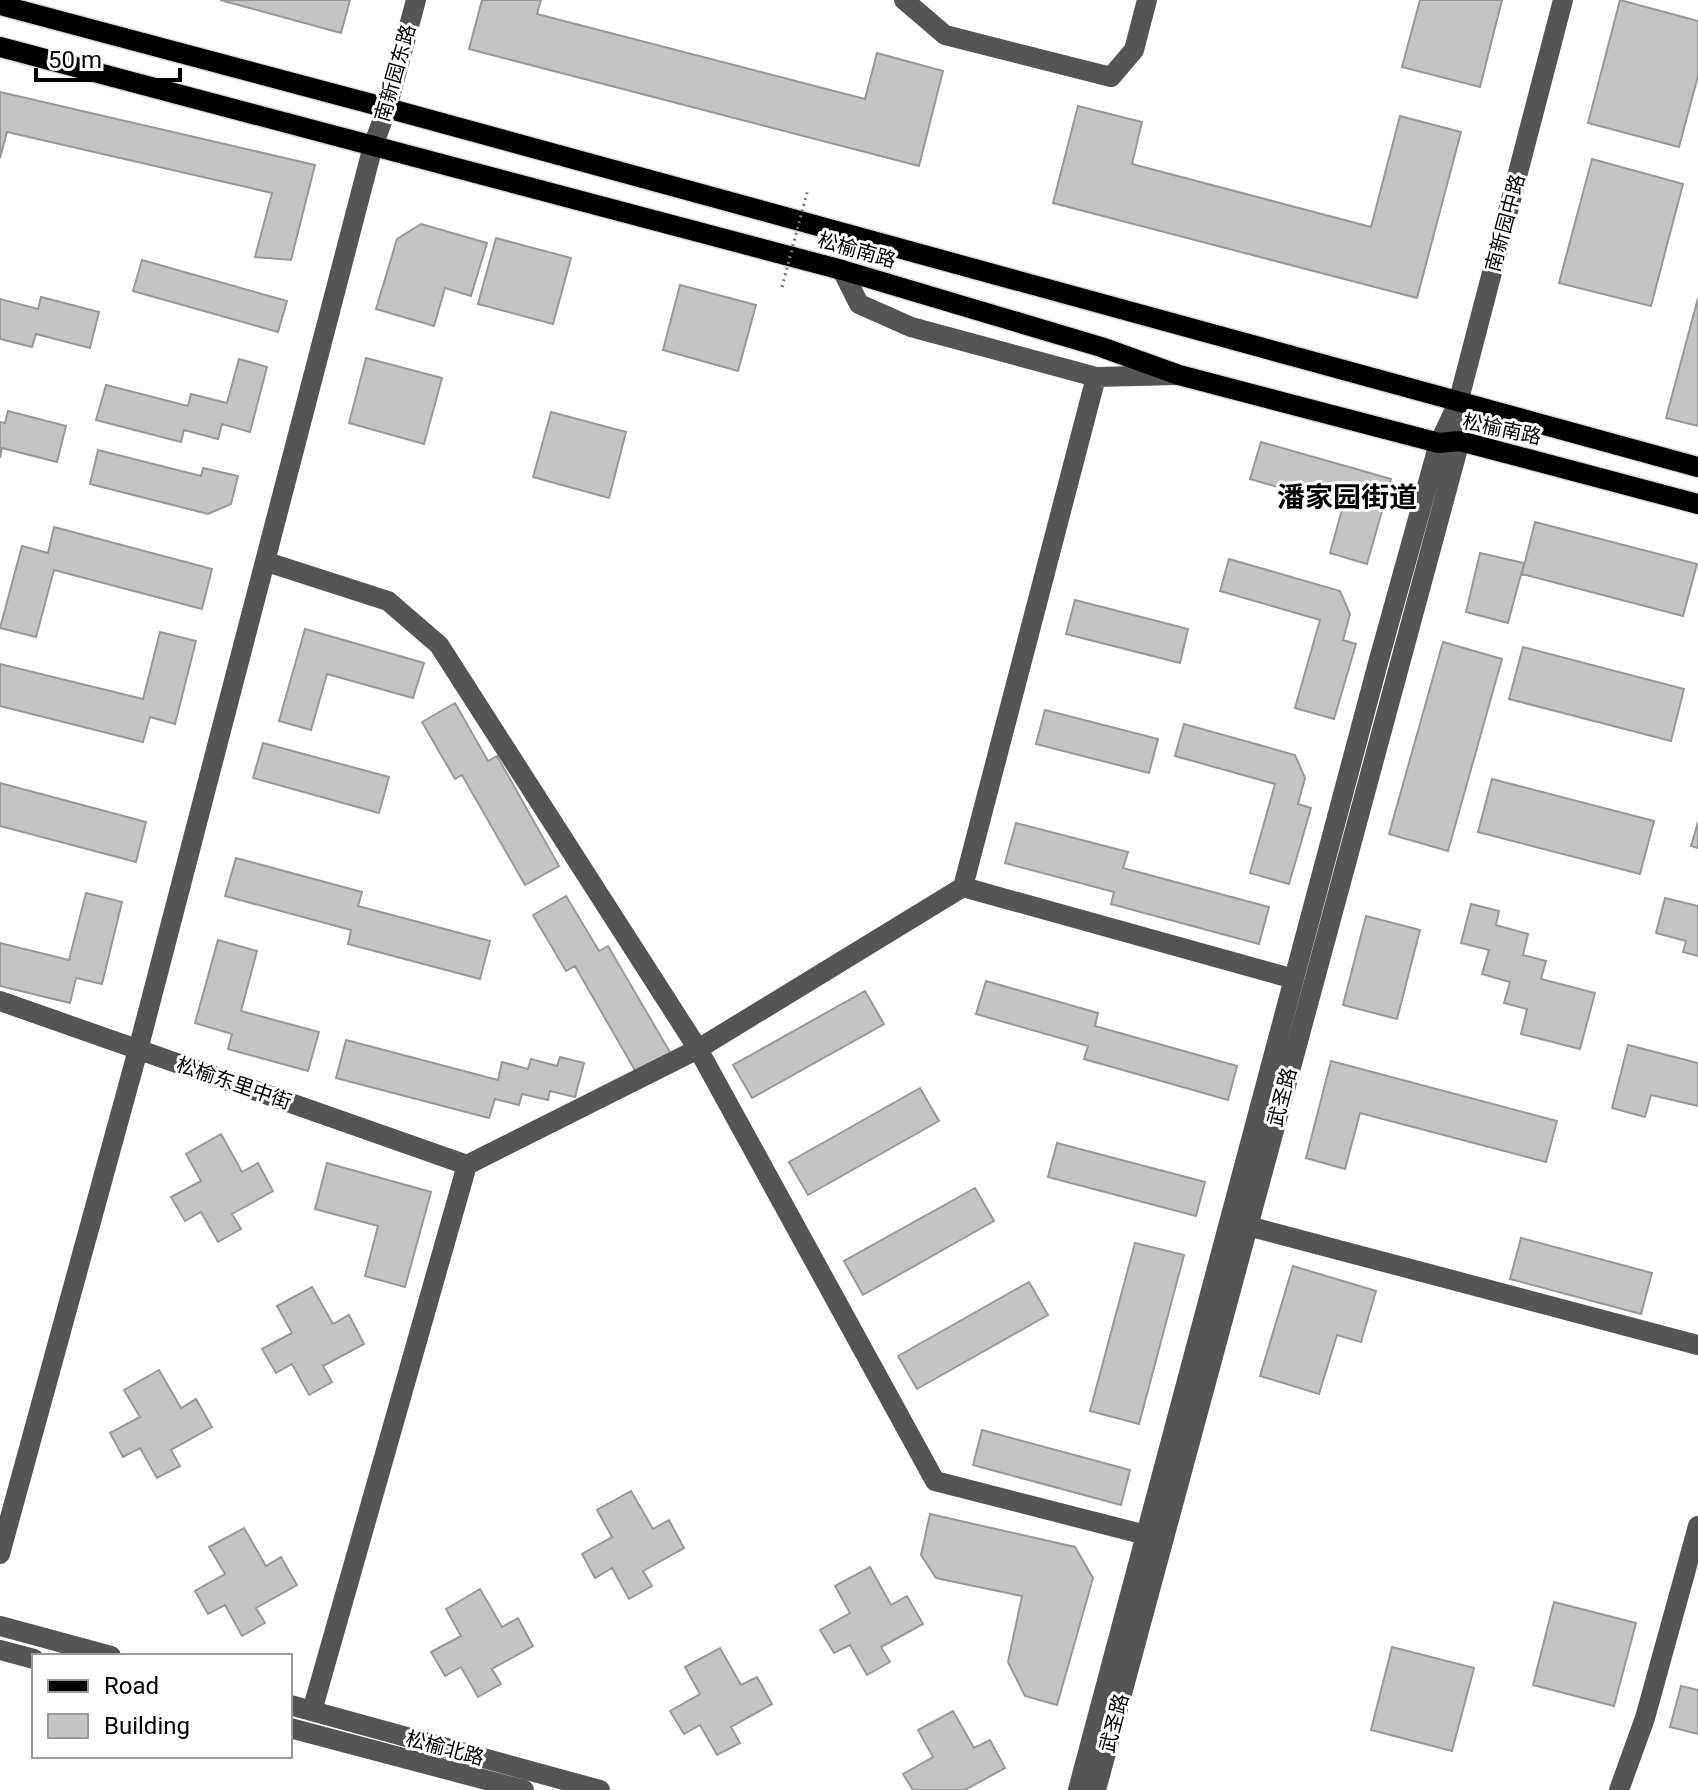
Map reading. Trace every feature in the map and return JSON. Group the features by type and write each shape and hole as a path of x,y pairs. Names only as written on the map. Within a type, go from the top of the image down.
{"main road":[{"name":"松榆南路","path":"0,5 1698,467"},
{"name":"松榆南路","path":"0,47 842,270 1101,347 1179,375 1439,443 1460,441 1698,504"}],"street":[{"name":"南新园东路","path":"0,1554 138,1050 373,146 387,108 416,0"},
{"path":"904,0 945,35 1111,77 1134,50 1147,0"},
{"name":"南新园中路","path":"1439,443 1458,403 1563,0"},
{"path":"842,270 859,304 911,327 1096,377 1179,375"},
{"path":"312,1711 467,1165 698,1049 963,887 1096,377"},
{"name":"武圣路","path":"1096,1790 1460,441 1458,403"},
{"name":"武圣路","path":"1078,1790 1439,443"},
{"path":"267,562 388,601 439,645 698,1049 935,1481 1146,1535"},
{"path":"963,887 1294,979"},
{"name":"松榆东里中街","path":"0,1001 467,1165"},
{"path":"1248,1226 1698,1345"},
{"path":"1619,1790 1645,1718 1698,1526"},
{"path":"0,1626 104,1654"},
{"path":"0,1650 32,1658"},
{"name":"松榆北路","path":"292,1706 600,1790"},
{"name":"松榆北路","path":"292,1729 524,1790"}],"path":[{"path":"782,287 808,189"}],"building":[{"path":"220,0 350,0 341,33"},
{"path":"482,0 541,0 537,14 865,99 877,53 943,71 919,166 469,49"},
{"path":"1420,0 1502,0 1480,87 1402,67"},
{"path":"1620,0 1698,21 1698,76 1679,147 1588,123"},
{"path":"0,92 315,165 291,260 255,257 272,193 7,132 0,158"},
{"path":"1078,106 1142,122 1132,164 1371,227 1400,116 1461,132 1417,298 1053,203"},
{"path":"1592,159 1683,184 1651,306 1559,283"},
{"path":"421,224 487,243 471,296 445,288 434,326 376,309 397,239"},
{"path":"496,238 571,258 553,324 478,304"},
{"path":"142,260 287,301 278,332 133,291"},
{"path":"680,285 756,305 738,371 663,350"},
{"path":"41,297 99,312 90,348 36,334 32,347 0,339 0,299 38,309"},
{"path":"1698,298 1698,426 1666,418"},
{"path":"366,358 442,378 424,444 349,423"},
{"path":"239,359 267,367 250,432 222,424 218,439 184,430 181,442 96,420 106,385 188,406 191,394 227,403"},
{"path":"8,411 66,426 57,462 2,448 0,458 0,422 5,423"},
{"path":"551,412 626,432 609,498 533,477"},
{"path":"1261,442 1391,479 1367,564 1330,553 1343,506 1250,479"},
{"path":"98,450 201,476 203,468 238,476 231,504 208,514 90,484"},
{"path":"1535,522 1697,564 1683,616 1522,574"},
{"path":"54,527 212,569 202,609 54,570 36,637 0,628 22,546 48,553"},
{"path":"1480,553 1524,563 1508,623 1466,612"},
{"path":"1229,559 1340,591 1350,614 1343,640 1356,644 1334,719 1295,708 1320,620 1220,591"},
{"path":"1075,600 1188,629 1180,663 1066,634"},
{"path":"305,629 424,663 413,698 327,674 311,730 279,721"},
{"path":"160,632 196,641 175,724 150,717 143,742 0,706 0,664 143,699"},
{"path":"1443,642 1502,659 1448,851 1389,834"},
{"path":"1523,647 1684,689 1671,741 1509,699"},
{"path":"455,703 488,761 497,756 559,866 525,885 462,775 455,779 422,722"},
{"path":"1045,710 1158,739 1149,773 1036,744"},
{"path":"1184,724 1295,755 1305,778 1298,804 1311,808 1289,884 1250,873 1275,784 1175,756"},
{"path":"263,743 389,777 379,813 253,778"},
{"path":"1492,779 1654,821 1640,874 1478,832"},
{"path":"0,783 146,822 136,862 0,826"},
{"path":"1698,822 1698,848 1691,846"},
{"path":"1016,823 1128,852 1123,868 1269,907 1259,944 1111,904 1114,892 1005,863"},
{"path":"236,858 362,892 358,906 490,941 480,979 348,944 351,930 225,896"},
{"path":"86,893 122,902 102,984 76,978 70,1003 0,986 0,943 69,960"},
{"path":"566,896 599,951 608,946 671,1054 637,1074 575,966 566,971 533,915"},
{"path":"1665,898 1698,906 1698,956 1683,952 1686,941 1656,933"},
{"path":"1471,904 1499,911 1496,925 1528,934 1523,955 1546,961 1541,979 1595,993 1580,1049 1521,1034 1527,1009 1504,1003 1510,982 1482,974 1489,950 1461,943"},
{"path":"1366,916 1420,930 1397,1019 1343,1005"},
{"path":"218,940 257,951 241,1011 319,1032 308,1071 228,1049 232,1034 195,1023"},
{"path":"986,981 1098,1013 1095,1026 1237,1066 1228,1100 1084,1059 1088,1046 976,1014"},
{"path":"865,991 884,1024 752,1098 733,1065"},
{"path":"346,1040 498,1080 502,1062 528,1069 531,1059 557,1066 560,1057 584,1063 575,1097 550,1091 548,1100 522,1094 519,1105 495,1099 489,1118 336,1078"},
{"path":"1628,1045 1698,1063 1698,1106 1651,1095 1645,1117 1612,1108"},
{"path":"1331,1061 1557,1121 1546,1162 1360,1113 1345,1169 1306,1158"},
{"path":"920,1088 939,1121 808,1195 789,1162"},
{"path":"221,1134 242,1172 258,1163 273,1191 232,1214 241,1229 218,1242 201,1212 185,1221 171,1197 201,1181 186,1154"},
{"path":"1057,1143 1205,1182 1196,1216 1048,1177"},
{"path":"327,1163 431,1192 405,1287 365,1276 378,1226 315,1209"},
{"path":"975,1188 994,1221 863,1295 844,1261"},
{"path":"1521,1238 1652,1273 1641,1314 1510,1279"},
{"path":"1135,1243 1184,1255 1139,1424 1090,1411"},
{"path":"1293,1266 1376,1291 1361,1342 1337,1335 1319,1394 1260,1376"},
{"path":"1029,1282 1048,1315 917,1389 898,1356"},
{"path":"312,1287 333,1324 349,1315 364,1344 323,1366 332,1382 309,1395 292,1364 276,1373 262,1349 292,1333 277,1306"},
{"path":"159,1370 181,1408 196,1399 212,1427 171,1450 180,1466 157,1478 140,1448 123,1457 110,1433 140,1417 124,1390"},
{"path":"982,1430 1130,1470 1121,1505 973,1465"},
{"path":"631,1491 653,1529 669,1520 684,1548 643,1571 652,1586 629,1599 612,1568 595,1578 582,1554 612,1537 597,1510"},
{"path":"930,1514 1075,1547 1093,1578 1057,1705 1025,1696 1008,1662 1022,1596 936,1578 921,1555"},
{"path":"244,1528 266,1566 281,1557 297,1585 256,1608 265,1623 242,1636 225,1605 208,1614 195,1591 225,1574 209,1547"},
{"path":"870,1567 891,1605 907,1596 923,1624 881,1647 890,1662 867,1675 850,1645 834,1653 820,1630 850,1613 835,1586"},
{"path":"480,1589 502,1627 518,1618 533,1646 492,1669 501,1684 478,1697 461,1667 445,1676 431,1652 461,1636 446,1609"},
{"path":"1554,1602 1636,1623 1614,1706 1533,1685"},
{"path":"1392,1647 1474,1668 1452,1751 1371,1730"},
{"path":"720,1648 741,1685 757,1677 772,1704 731,1727 740,1743 717,1755 700,1725 684,1734 670,1711 700,1694 685,1667"},
{"path":"1681,1686 1698,1690 1698,1734 1670,1727"},
{"path":"953,1711 974,1748 990,1740 1005,1768 965,1790 913,1790 903,1774 933,1757 918,1730"}],"district":[{"name":"潘家园街道","path":"1347,497"}]}
